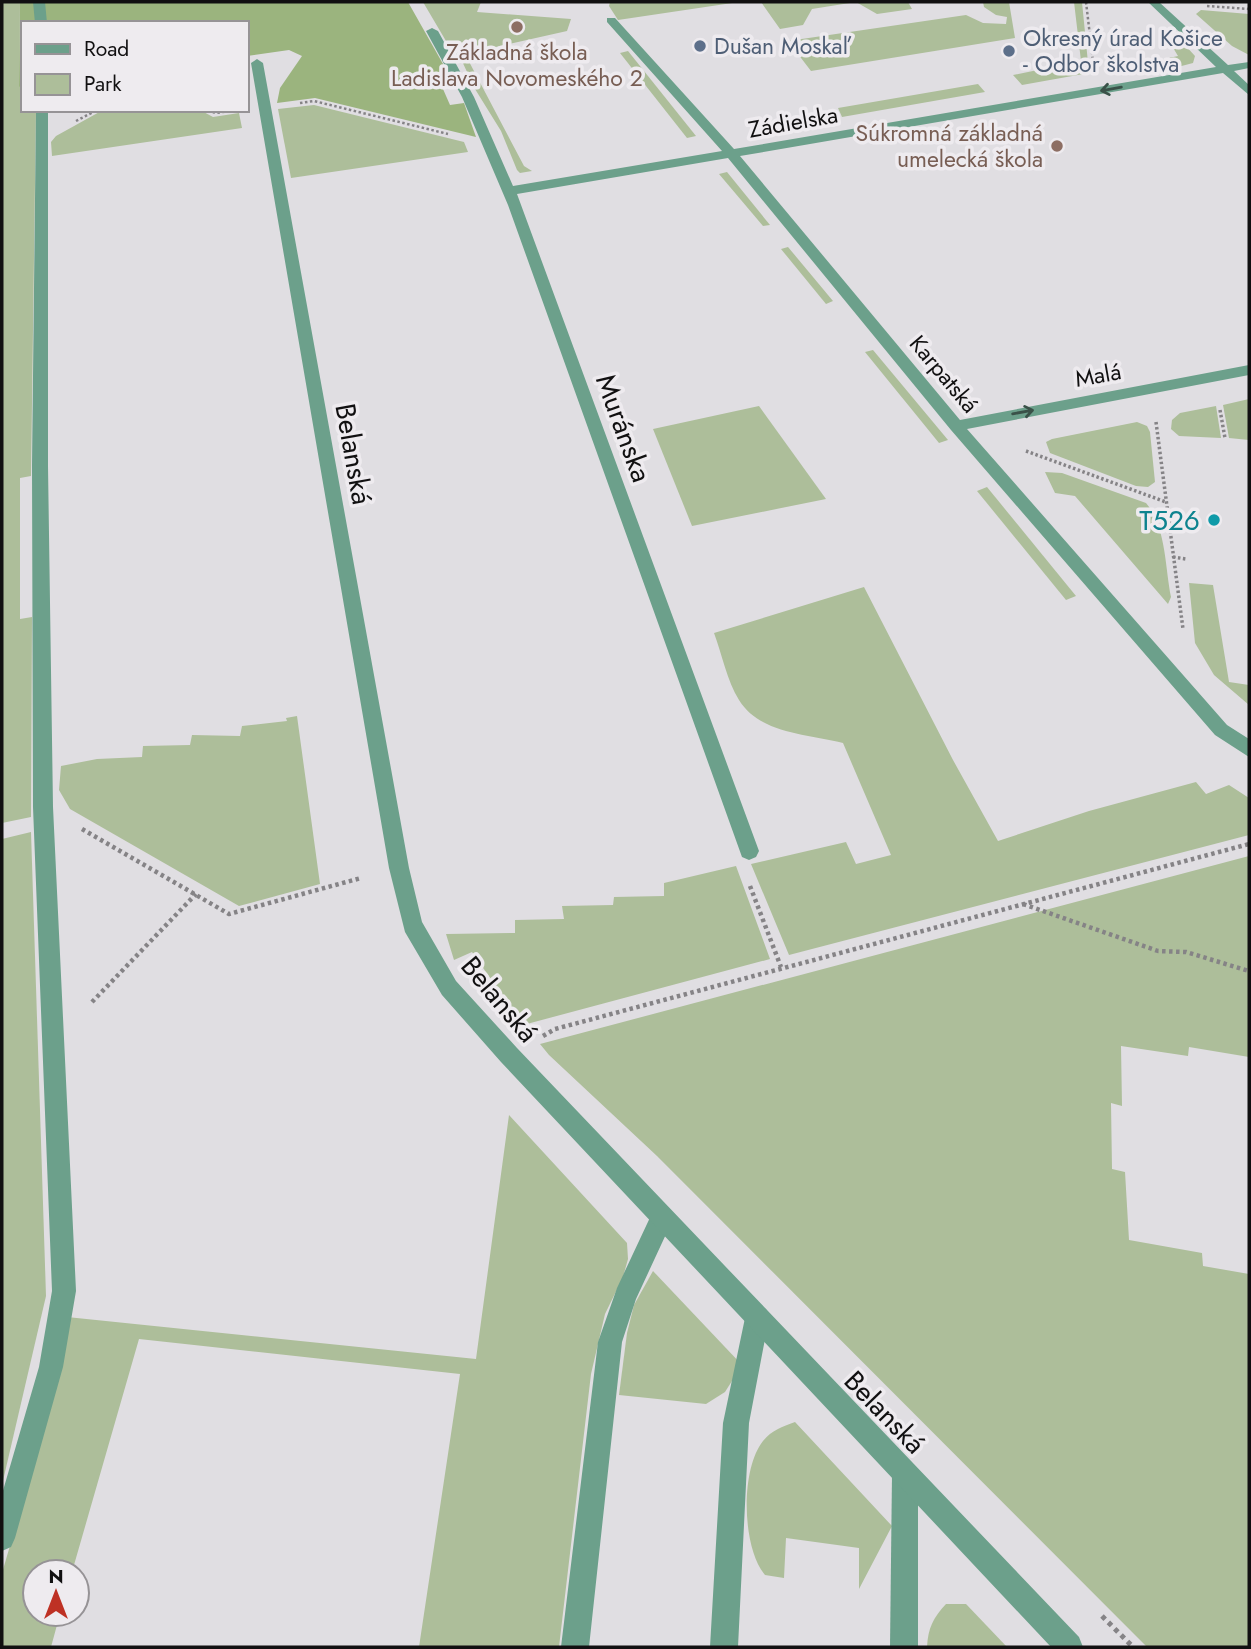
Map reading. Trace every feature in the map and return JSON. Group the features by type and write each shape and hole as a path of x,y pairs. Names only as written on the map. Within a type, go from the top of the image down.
{"street":[{"path":"39,2 41,21"},
{"path":"1153,2 1249,91"},
{"name":"Karpatská","path":"611,20 730,154 956,426 1221,730 1249,749"},
{"name":"Muránska","path":"432,31 468,97 510,191 749,851"},
{"name":"Belanská","path":"257,63 399,868 412,925 449,988 1063,1644"},
{"name":"Zádielska","path":"510,191 1249,65"},
{"path":"2,1538 51,1367 64,1291 43,807 40,454 42,112"},
{"name":"Malá","path":"956,426 1249,370"},
{"path":"575,1647 610,1342 625,1296 662,1217"},
{"path":"724,1647 736,1423 757,1318"},
{"path":"904,1647 905,1474"}],"path":[{"path":"1202,6 1249,9"},
{"path":"314,101 457,136"},
{"path":"212,112 215,114"},
{"path":"1218,398 1225,438"},
{"path":"1154,410 1183,631"},
{"path":"1024,450 1166,502"},
{"path":"1173,557 1186,559"},
{"path":"43,807 229,914 399,868"},
{"path":"555,1029 1249,844"},
{"path":"749,851 742,866 781,967"},
{"path":"52,1042 196,894"},
{"path":"1023,904 1158,951 1186,952 1249,971"}],"green space":[{"path":"2,2 20,2 21,112 36,112 31,476 20,478 20,619 32,617 31,817 2,823"},
{"path":"20,2 408,2 456,87 443,89 450,105 464,103 476,137 315,98 277,103 280,88 302,56 289,50 248,56 248,21 21,21 19,87"},
{"path":"423,2 481,2 477,12 571,19 567,31 465,54 524,166 532,171 520,173 517,170 501,131 475,89 461,59 456,58"},
{"path":"610,2 739,2 618,20 609,6"},
{"path":"761,2 856,2 812,9 803,25 780,29"},
{"path":"856,2 908,2 912,9 877,14"},
{"path":"983,2 1009,2 1015,38 811,71 788,41 966,15 983,23 1006,24 1007,17 996,15 984,7"},
{"path":"1074,2 1082,2 1089,73 1022,85 1013,75 1081,61"},
{"path":"1201,10 1249,14 1249,55 1232,46 1196,14"},
{"path":"1183,43 1195,56 1193,63 1170,69 1155,61 1178,56 1172,46"},
{"path":"628,51 696,136 687,138 620,53"},
{"path":"978,84 985,92 842,117 838,108"},
{"path":"314,105 464,142 468,152 291,178 278,109"},
{"path":"99,112 204,112 213,117 239,113 242,128 52,156 51,142 56,136"},
{"path":"727,172 770,225 763,226 719,174"},
{"path":"788,247 833,301 826,304 781,249"},
{"path":"873,350 948,440 939,443 865,352"},
{"path":"1249,399 1249,440 1229,438 1223,405"},
{"path":"759,406 826,499 692,526 653,429"},
{"path":"1216,406 1221,438 1179,436 1171,429 1172,420 1180,413"},
{"path":"1137,422 1147,426 1150,432 1155,482 1148,487 1136,486 1050,453 1046,442 1052,439"},
{"path":"1045,472 1062,473 1146,503 1158,523 1164,547 1171,597 1168,604 1075,496 1055,493"},
{"path":"987,487 1076,596 1066,600 977,491"},
{"path":"1189,583 1213,585 1229,682 1249,685 1249,705 1214,675 1195,643"},
{"path":"864,587 998,841 1089,811 1196,782 1206,794 1229,785 1249,798 1249,835 789,955 751,864 846,842 856,864 891,855 843,743 785,731 759,720 748,711 731,684 714,633"},
{"path":"297,716 320,884 239,906 70,809 59,790 61,766 97,759 142,757 143,746 190,745 192,735 240,736 242,726 287,721 286,718"},
{"path":"31,832 46,1296 2,1485 2,839"},
{"path":"1249,856 1249,1057 1189,1047 1188,1056 1121,1046 1122,1106 1111,1103 1112,1169 1125,1172 1129,1240 1202,1253 1203,1266 1249,1274 1249,1647 1147,1647 657,1156 540,1044"},
{"path":"736,866 770,959 523,1025 472,952 454,960 446,934 515,933 515,920 564,919 562,906 613,905 614,897 664,896 664,883"},
{"path":"509,1115 627,1243 628,1259 623,1277 605,1314 591,1374 559,1647 419,1647 460,1374 139,1339 76,1558 21,1558 21,1628 56,1628 51,1647 2,1647 2,1573 53,1399 67,1317 476,1359"},
{"path":"653,1271 742,1365 725,1392 706,1404 619,1395 627,1333 634,1305"},
{"path":"795,1422 892,1526 859,1589 859,1548 786,1538 784,1578 765,1575 757,1563 748,1528 747,1489 750,1470 766,1437"},
{"path":"946,1604 966,1604 1007,1647 927,1647 932,1624"}],"place":[{"name":"Základná škola Ladislava Novomeského 2","path":"517,27"},
{"name":"Dušan Moskaľ","path":"700,46"},
{"name":"Okresný úrad Košice - Odbor školstva","path":"1009,51"},
{"name":"Súkromná základná umelecká škola","path":"1057,146"},
{"name":"T526","path":"1214,520"}]}
